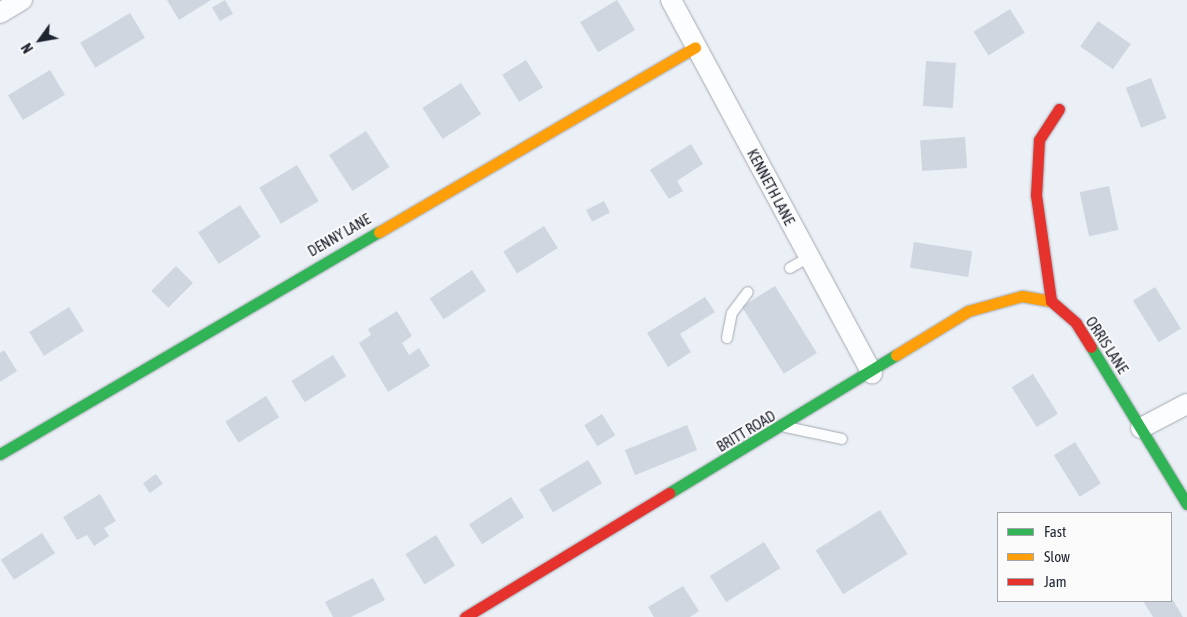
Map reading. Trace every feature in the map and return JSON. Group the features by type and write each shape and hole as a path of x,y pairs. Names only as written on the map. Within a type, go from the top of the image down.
{"street":[{"path":"0,13 22,0"},
{"name":"KENNETH LANE","path":"671,0 872,373"},
{"name":"DENNY LANE","path":"0,454 695,46"},
{"path":"1051,301 1036,195 1039,140 1059,109"},
{"name":"BRITT ROAD","path":"465,617 872,373 968,311 1022,296 1051,301"},
{"name":"ORRIS LANE","path":"1051,301 1076,323 1187,504"},
{"path":"1141,428 1187,404"}],"lane":[{"path":"790,268 809,257"},
{"path":"727,338 732,313 748,292"},
{"path":"782,426 842,439"}],"building":[{"path":"167,0 211,0 179,20"},
{"path":"225,0 233,14 220,21 212,8"},
{"path":"617,0 635,30 598,52 580,22"},
{"path":"1010,9 1025,33 988,56 974,32"},
{"path":"130,13 145,38 95,68 80,43"},
{"path":"1098,21 1131,44 1113,69 1080,46"},
{"path":"526,60 543,87 519,102 502,75"},
{"path":"926,61 956,63 953,108 923,106"},
{"path":"50,70 65,95 23,120 8,95"},
{"path":"1151,78 1166,118 1141,128 1126,88"},
{"path":"461,83 481,114 443,139 422,108"},
{"path":"366,131 389,167 353,191 329,155"},
{"path":"965,137 967,168 922,171 920,140"},
{"path":"691,144 703,164 677,181 683,191 669,199 650,170"},
{"path":"297,165 319,201 281,224 259,188"},
{"path":"1109,186 1118,230 1089,236 1080,192"},
{"path":"604,201 610,213 592,222 586,210"},
{"path":"240,205 261,237 219,264 198,232"},
{"path":"544,226 558,248 517,273 503,251"},
{"path":"914,242 972,251 968,277 910,268"},
{"path":"176,266 193,283 168,308 151,291"},
{"path":"472,270 486,291 444,319 430,299"},
{"path":"775,286 817,353 784,374 742,307"},
{"path":"1155,287 1181,329 1159,342 1133,301"},
{"path":"705,297 715,312 680,334 691,352 668,367 647,333"},
{"path":"69,307 84,331 44,356 29,332"},
{"path":"397,311 412,336 402,343 409,355 419,348 430,366 388,392 359,343 371,335 368,329"},
{"path":"4,350 17,371 0,382 0,353"},
{"path":"333,355 346,376 305,402 291,381"},
{"path":"1033,374 1058,414 1037,427 1012,387"},
{"path":"266,396 279,417 239,443 225,421"},
{"path":"602,414 615,435 597,446 584,425"},
{"path":"687,425 697,450 635,475 625,450"},
{"path":"1075,442 1101,484 1080,497 1054,455"},
{"path":"588,460 602,483 553,513 539,489"},
{"path":"156,474 163,484 150,493 143,483"},
{"path":"100,494 116,521 104,528 109,536 94,546 87,535 77,540 63,517"},
{"path":"511,497 524,517 482,544 469,524"},
{"path":"880,510 908,554 843,594 816,550"},
{"path":"42,533 55,553 14,580 1,560"},
{"path":"436,535 455,566 425,585 405,554"},
{"path":"764,542 780,568 726,602 710,576"},
{"path":"373,578 385,600 351,617 333,617 325,602"},
{"path":"683,586 699,611 690,617 654,617 648,607"},
{"path":"1172,599 1183,617 1153,617 1144,602 1172,602"}],"traffic: fast":[{"path":"0,454 379,232"},
{"path":"1091,347 1187,504"},
{"path":"669,493 896,355"}],"traffic: slow":[{"path":"379,232 695,47"},
{"path":"896,355 968,311 1022,296 1051,301"}],"traffic: jam":[{"path":"1059,109 1039,140 1036,195 1051,301 1076,323 1091,347"},
{"path":"465,617 669,493"}]}
